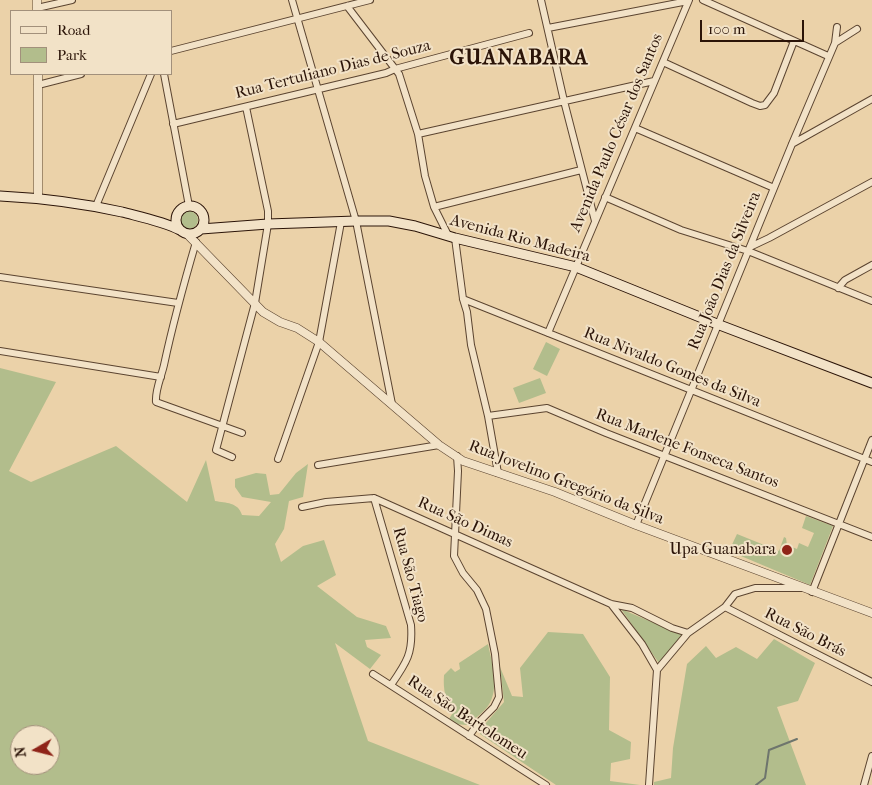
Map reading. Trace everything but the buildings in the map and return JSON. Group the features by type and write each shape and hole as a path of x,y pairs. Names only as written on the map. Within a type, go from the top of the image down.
{"main road":[{"path":"0,196 38,198 96,206 145,218 184,232 199,230 204,222 203,214 195,207 189,206 166,216 145,218"},
{"path":"178,212 176,224 184,232"},
{"name":"Avenida Rio Madeira","path":"203,214 214,222 231,226"},
{"name":"Avenida Rio Madeira","path":"199,230 231,226 356,221 390,221 415,226 451,237 576,266 717,324 872,383"}],"street":[{"path":"37,7 72,0"},
{"path":"292,0 356,221 392,404"},
{"path":"336,0 338,9"},
{"path":"172,51 370,0"},
{"path":"541,0 564,101 595,221"},
{"path":"703,0 828,56"},
{"path":"548,28 689,1"},
{"name":"Avenida Paulo César dos Santos","path":"548,333 689,1"},
{"path":"347,6 399,74 418,134 425,176 434,207 451,237 467,312 471,345 488,416 498,472"},
{"name":"Rua João Dias da Silveira","path":"636,525 717,324 835,43 837,27"},
{"path":"835,43 857,29"},
{"name":"Rua Tertuliano Dias de Souza","path":"173,124 386,74 395,69 528,33"},
{"path":"663,62 760,106 765,105 774,94 794,40"},
{"path":"38,75 38,198"},
{"path":"38,85 77,75"},
{"path":"96,206 151,75"},
{"path":"164,75 189,206"},
{"path":"418,134 654,81"},
{"path":"792,144 872,99"},
{"path":"232,458 216,450 255,303 268,224 268,211 246,106"},
{"path":"635,128 774,188"},
{"path":"434,207 581,170"},
{"path":"749,249 872,182"},
{"path":"605,197 681,230 749,249 872,301"},
{"path":"278,459 318,342 341,222"},
{"path":"199,230 155,394 156,402 242,433"},
{"name":"Rua Jovelino Gregório da Silva","path":"184,232 196,242 263,312 280,322 297,328 318,342 439,445 463,461 555,492 636,525 872,614"},
{"path":"838,288 845,280 872,265"},
{"path":"0,277 178,303"},
{"name":"Rua Nivaldo Gomes da Silva","path":"463,299 872,462"},
{"path":"0,351 161,377"},
{"name":"Rua Marlene Fonseca Santos","path":"488,416 547,408 872,537"},
{"path":"812,592 872,440"},
{"path":"318,465 439,445"},
{"path":"457,456 454,556 463,573 477,590 486,609 495,654 499,697 494,707 479,722 469,736"},
{"name":"Rua São Dimas","path":"302,507 326,502 374,498 611,604 632,608 672,628 688,633"},
{"name":"Rua São Tiago","path":"374,498 411,625 413,643 411,653 391,684"},
{"path":"649,785 656,670 688,633 725,607 735,594 755,588 803,588"},
{"name":"Rua São Dimas","path":"611,604 642,644 656,670"},
{"name":"Rua São Brás","path":"725,607 872,682"},
{"name":"Rua São Bartolomeu","path":"373,674 546,785"},
{"path":"864,785 872,756"}],"green space":[{"path":"189,211 195,214 198,220 195,226 189,229 183,226 180,220 183,214"},
{"path":"546,342 560,349 547,376 533,369"},
{"path":"0,368 56,382 9,471 31,482 116,446 187,502 206,460 215,501 235,505 242,515 259,516 271,502 242,497 235,487 235,479 256,473 266,474 270,495 279,494 296,473 308,464 303,497 289,501 284,529 275,544 281,562 303,546 324,540 336,575 317,586 357,617 386,626 391,638 365,640 367,647 381,655 370,669 335,643 368,741 480,785 0,785"},
{"path":"540,378 546,393 519,403 513,388"},
{"path":"806,516 833,526 810,585 729,551 737,534 779,551 784,537 786,538 787,545 797,549 799,543 808,547 814,533 802,528"},
{"path":"621,609 685,636 661,666"},
{"path":"548,632 583,634 610,677 609,730 631,742 630,759 611,763 610,781 640,785 556,785 480,734 485,724 504,702 500,667 512,696 523,697 520,668"},
{"path":"774,639 815,663 798,701 777,707 806,785 654,785 654,782 671,778 673,748 687,664 706,646 716,658 736,647 757,659"},
{"path":"488,644 494,676 492,699 484,711 467,725 455,724 449,719 454,711 448,703 445,694 444,675 451,668 455,672 460,669 459,663"}],"waterway":[{"path":"756,785 765,778 769,750 797,739"}],"place":[{"name":"Upa Guanabara","path":"787,550"}],"district":[{"name":"GUANABARA","path":"519,59"}]}
